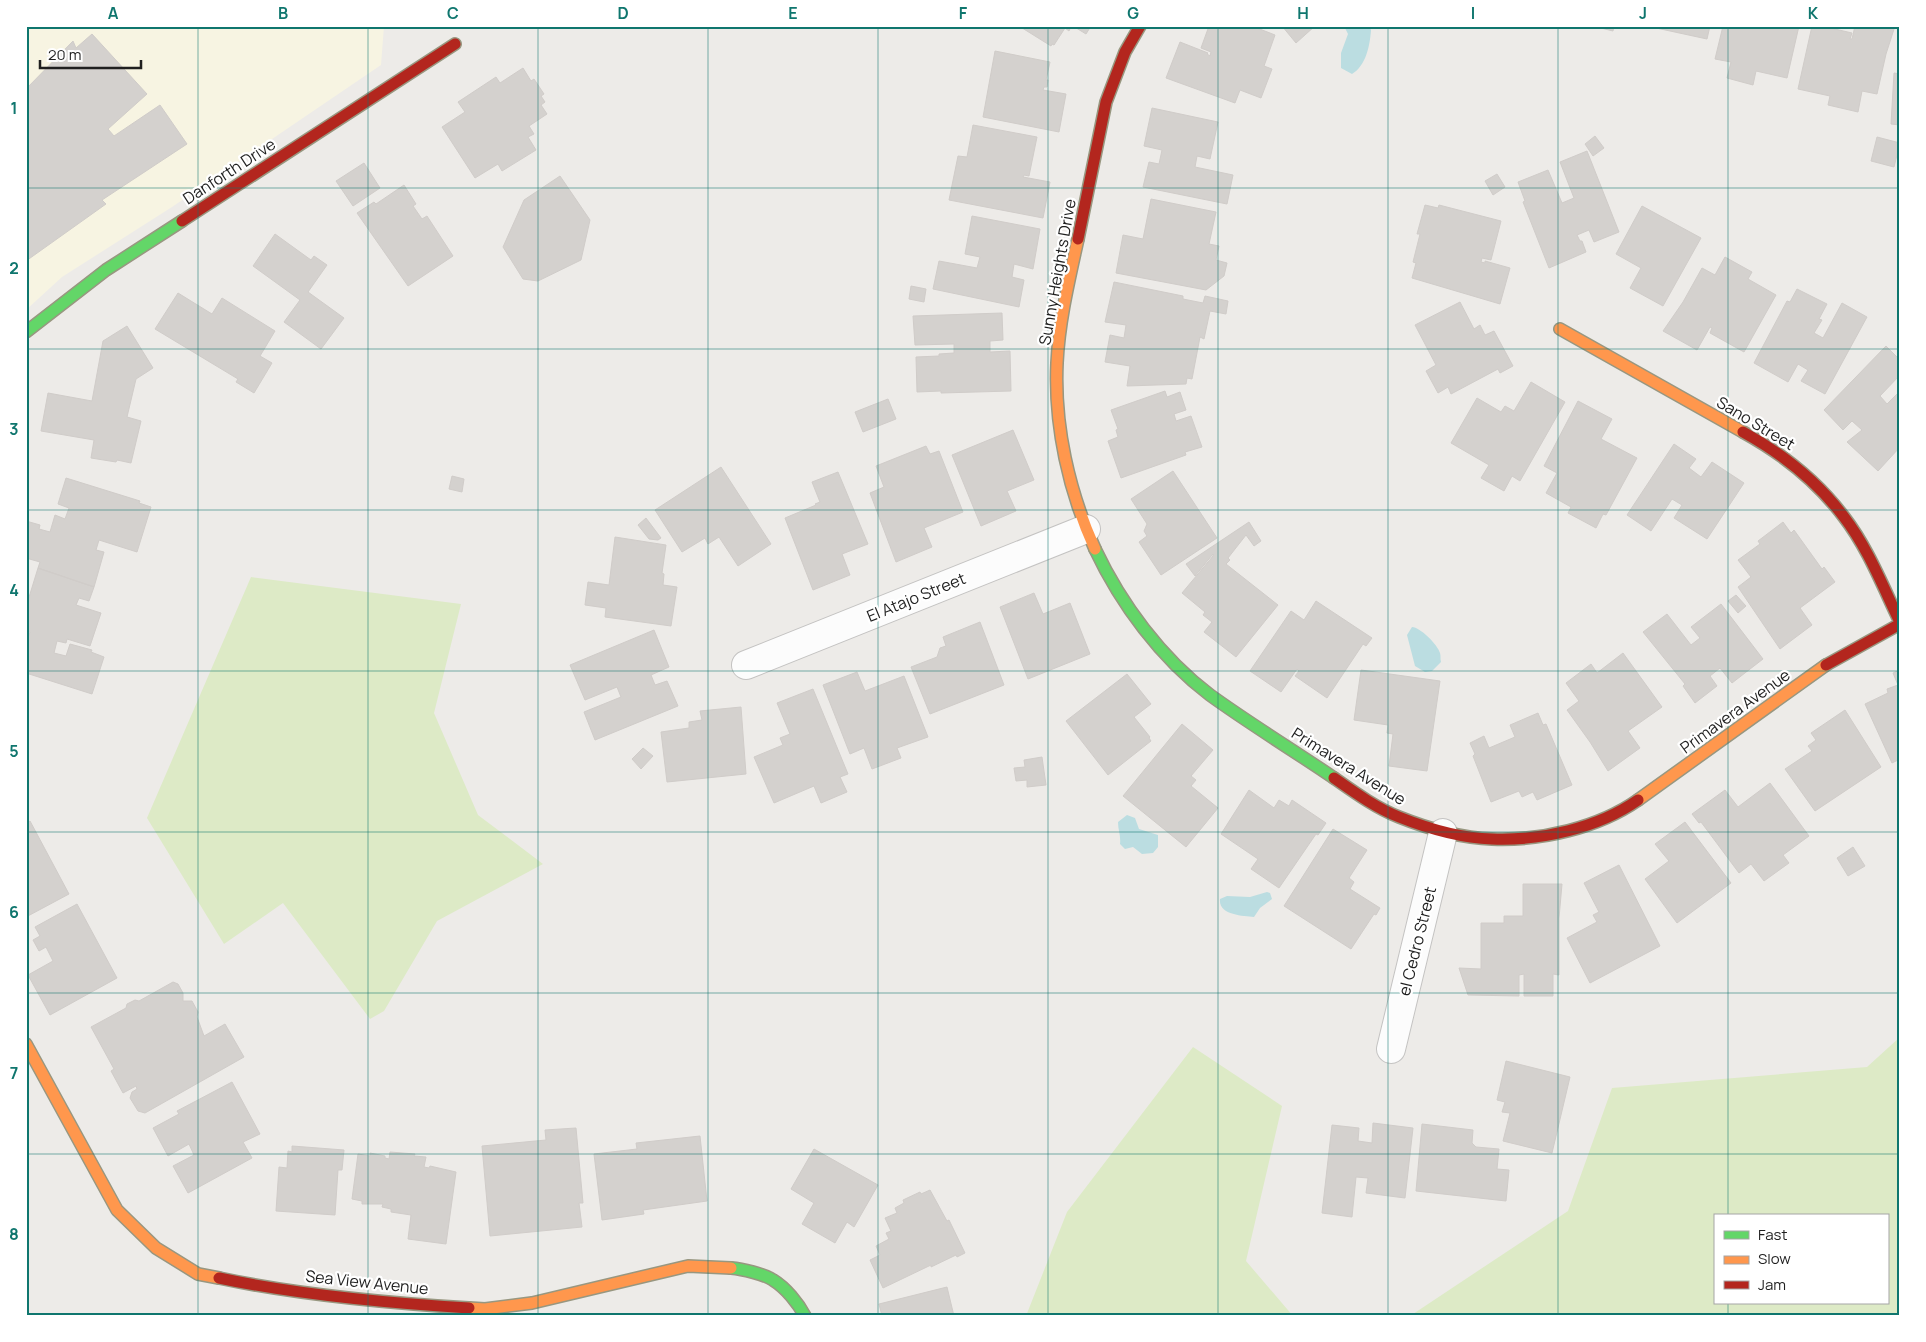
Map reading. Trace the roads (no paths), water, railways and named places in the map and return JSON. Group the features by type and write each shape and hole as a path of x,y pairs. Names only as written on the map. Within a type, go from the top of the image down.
{"street":[{"name":"Sunny Heights Drive","path":"1086,529 1070,482 1059,420 1057,364 1062,316 1106,102 1125,52 1140,26"},
{"name":"Danforth Drive","path":"26,332 106,270 454,44"},
{"name":"Sano Street","path":"1560,329 1772,448 1808,476 1845,518 1868,558 1900,623"},
{"name":"El Atajo Street","path":"746,665 1086,529"},
{"name":"Primavera Avenue","path":"1086,529 1103,566 1132,613 1167,656 1209,694 1363,798 1398,817 1443,833 1492,839 1536,838 1584,826 1629,806 1834,660 1900,623"},
{"name":"el Cedro Street","path":"1391,1049 1443,833"},
{"name":"Sea View Avenue","path":"26,1044 117,1210 156,1248 198,1274 260,1287 424,1305 485,1309 532,1303 688,1266 741,1269 773,1280 798,1304 805,1316"}],"water":[{"path":"1344,26 1369,26 1371,30 1370,42 1364,61 1352,74 1341,68 1341,53 1348,34"},
{"path":"1412,627 1424,633 1439,650 1441,662 1432,671 1425,672 1415,666 1407,635"},
{"path":"1127,815 1135,818 1139,829 1158,835 1158,847 1153,853 1142,854 1133,847 1125,849 1120,844 1118,822"},
{"path":"1267,892 1270,893 1272,899 1260,908 1254,917 1232,914 1220,904 1220,899 1227,896 1250,897"}]}
